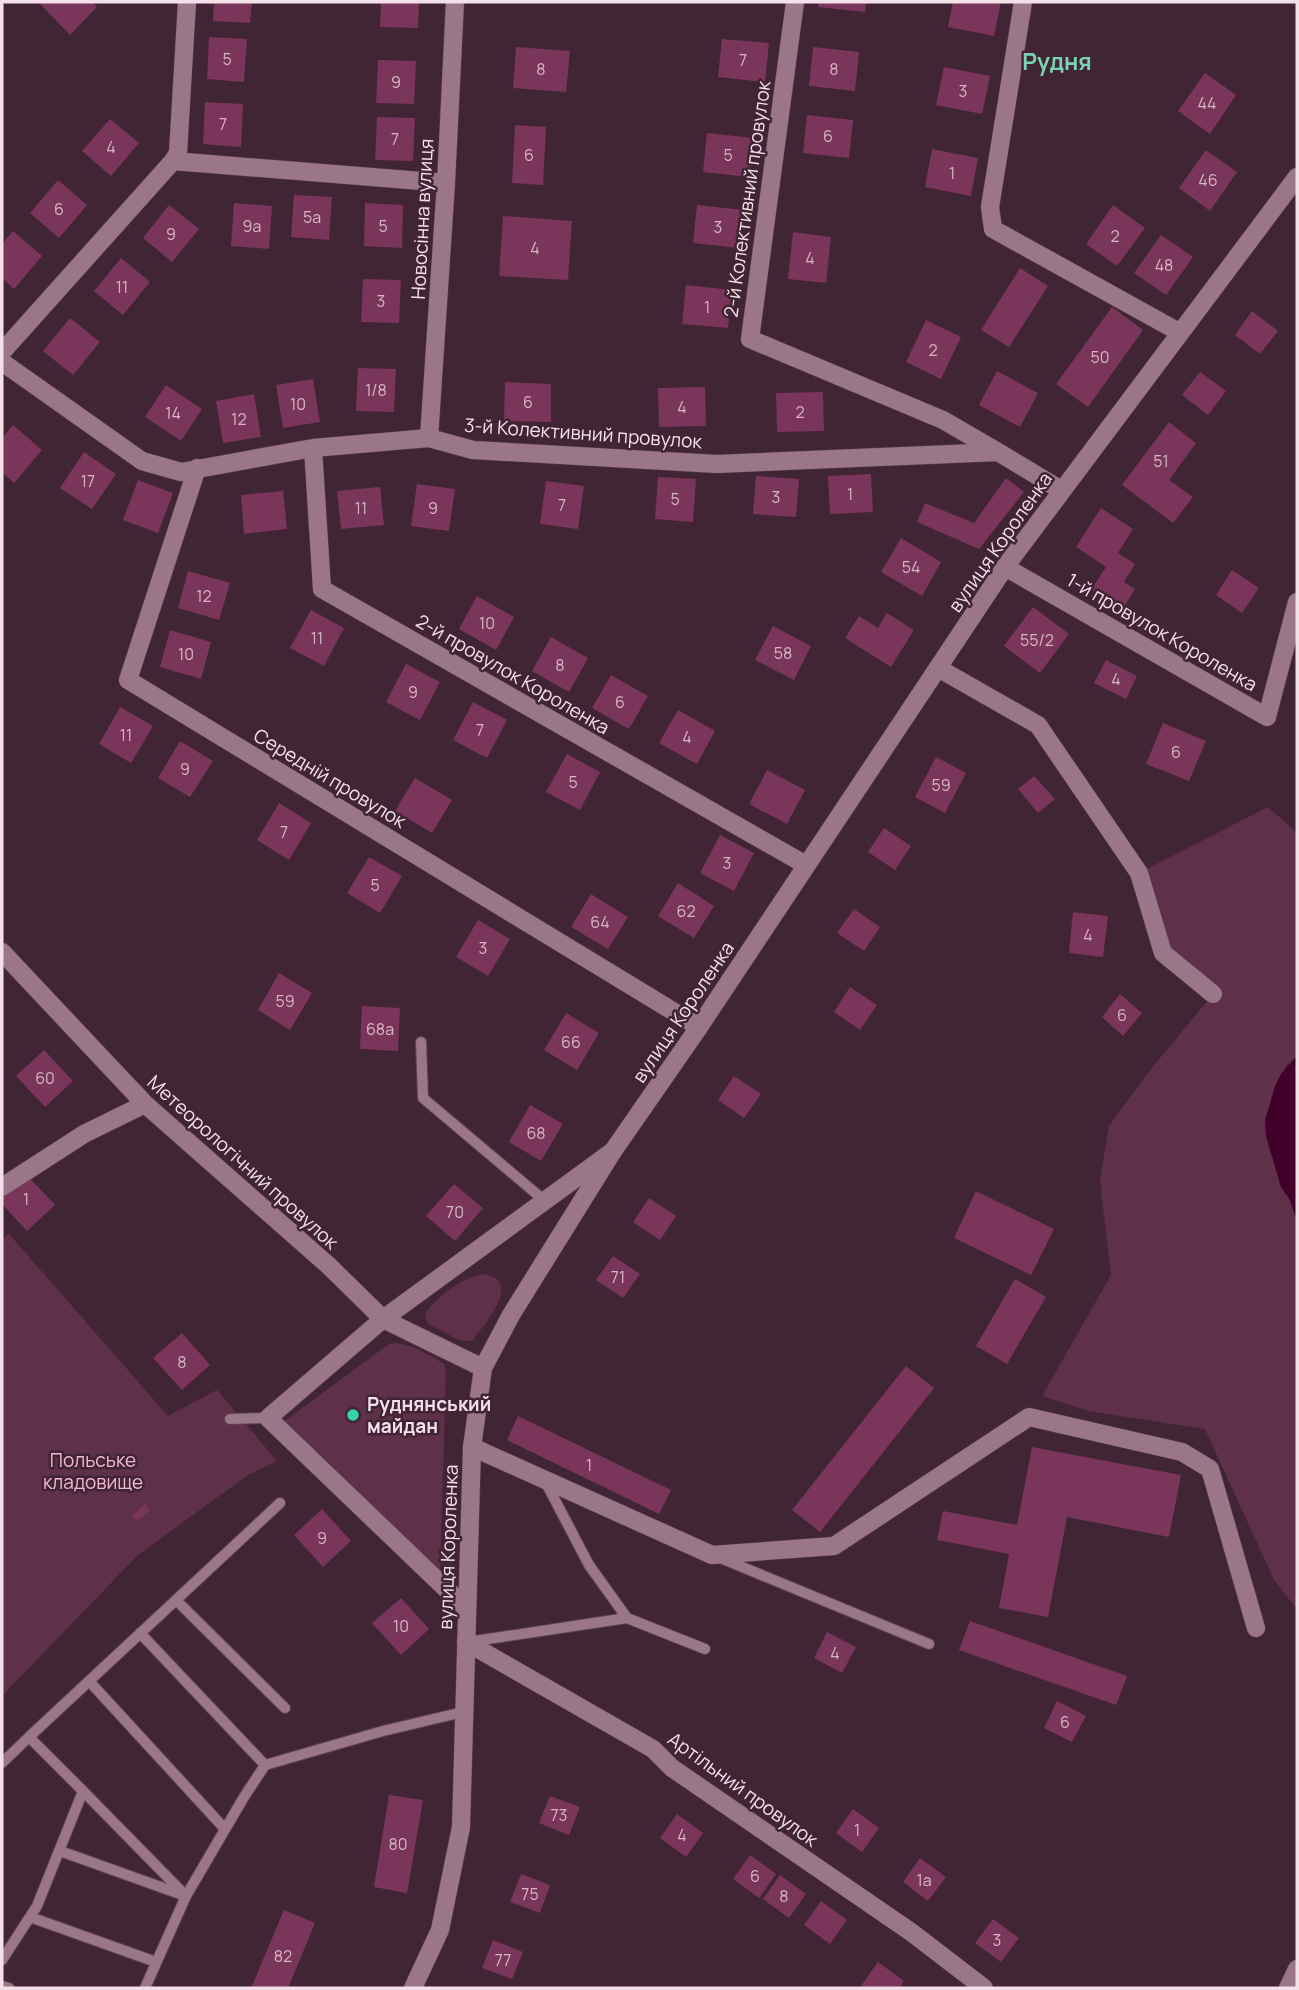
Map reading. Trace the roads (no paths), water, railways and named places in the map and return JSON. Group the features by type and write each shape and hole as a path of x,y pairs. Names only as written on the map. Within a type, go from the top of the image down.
{"street":[{"path":"2,352 173,162 178,153 187,2"},
{"name":"Новосінна вулиця","path":"429,438 455,2"},
{"name":"2-й Колективний провулок","path":"795,2 750,339 943,421 998,452"},
{"path":"1023,2 990,207 992,229 1179,332"},
{"path":"173,162 446,183"},
{"name":"вулиця Короленка","path":"413,1988 440,1930 461,1827 472,1447 483,1368 511,1315 612,1151 699,1027 1005,567 1297,177"},
{"name":"3-й Колективний провулок","path":"2,362 142,461 181,472 270,458 313,448 429,438 474,450 717,464 998,452"},
{"name":"2-й провулок Короленка","path":"313,448 321,589 806,865"},
{"path":"998,452 1061,490"},
{"name":"Середній провулок","path":"197,468 128,680 699,1027"},
{"name":"1-й провулок Короленка","path":"1005,567 1267,717 1297,602"},
{"path":"938,668 1038,725 1139,873 1163,953 1213,994"},
{"name":"Метеорологічний провулок","path":"2,952 145,1104 329,1266 383,1319 483,1368"},
{"path":"2,1187 84,1134 145,1104"},
{"path":"466,1608 268,1418 383,1319 612,1151"},
{"path":"472,1447 712,1555 834,1546 1029,1417 1182,1452 1210,1469 1256,1628"},
{"name":"Артільний провулок","path":"466,1642 653,1749 672,1768 911,1932 984,1988"},
{"path":"1288,1988 1297,1969"}],"lane":[{"path":"421,1042 423,1098 545,1201"},
{"path":"230,1419 268,1418"},
{"path":"545,1481 589,1565 627,1618"},
{"path":"2,1763 280,1503"},
{"path":"712,1555 929,1644"},
{"path":"176,1600 285,1708"},
{"path":"466,1642 627,1618 705,1649"},
{"path":"140,1633 265,1765"},
{"path":"89,1681 225,1829"},
{"path":"145,1988 186,1896 265,1765 383,1731 463,1712"},
{"path":"29,1737 186,1896"},
{"path":"2,1960 37,1906 83,1791"},
{"path":"60,1851 186,1896"},
{"path":"30,1917 156,1962"},
{"path":"2,1986 9,1988"}],"place":[{"name":"Руднянський майдан","path":"353,1415"}],"district":[{"name":"Рудня","path":"1057,61"}],"park label":[{"name":"Польське кладовище","path":"93,1471"}]}
